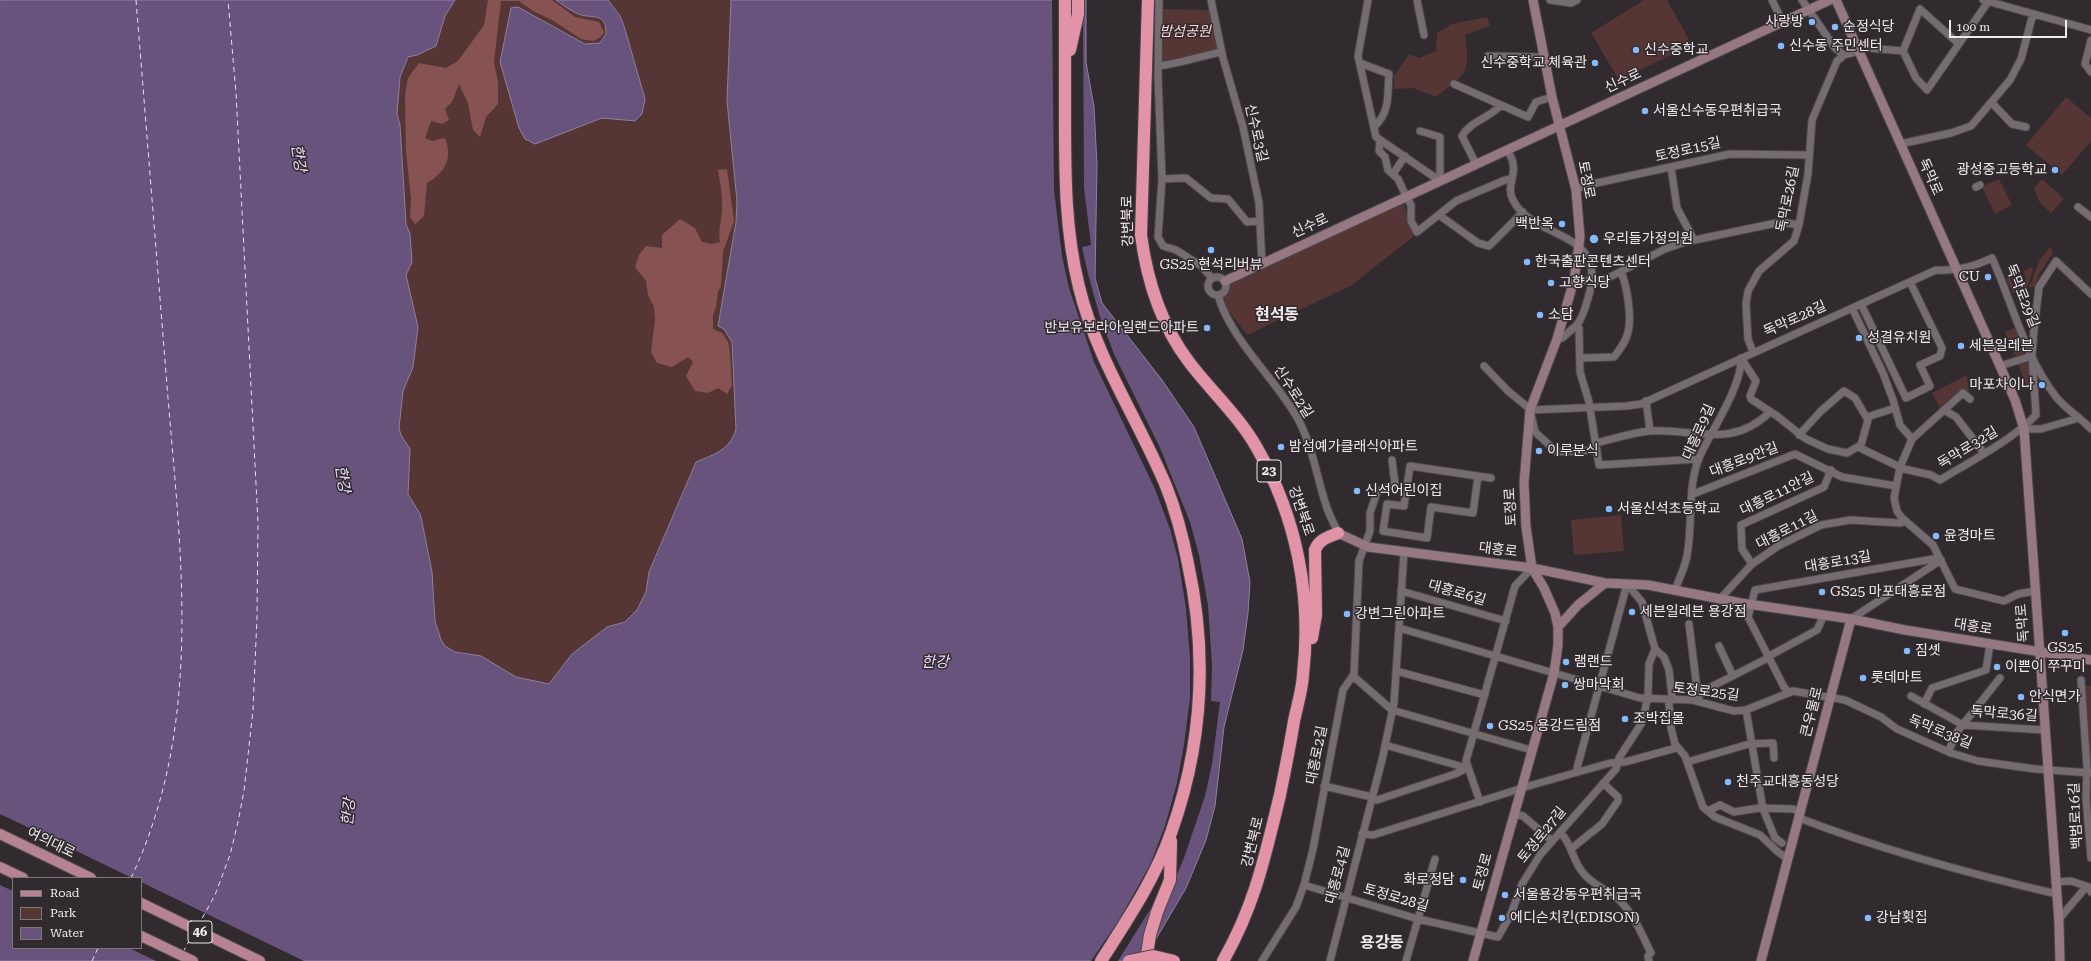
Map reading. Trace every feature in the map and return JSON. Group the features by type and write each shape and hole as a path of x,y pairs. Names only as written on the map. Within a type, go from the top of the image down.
{"highway":[{"path":"1065,0 1065,192 1070,243 1079,288 1093,333 1118,387 1151,450 1168,490 1183,540 1194,591 1200,641 1200,697 1192,763 1171,833 1142,896 1101,961"},
{"path":"1065,72 1078,14 1078,0"},
{"name":"강변북로","path":"1148,0 1141,235 1145,267 1155,300 1170,333 1189,362 1229,409 1257,447 1281,497 1289,518 1298,550 1306,612 1306,650 1303,677 1286,764 1259,883 1247,914 1223,961"},
{"path":"1306,650 1312,636 1316,615 1315,550 1317,544 1321,540 1338,533"},
{"path":"1146,961 1150,935 1157,912 1170,880 1171,833"},
{"path":"1129,961 1153,956 1174,961"}],"main road":[{"name":"신수로","path":"1225,281 1830,0"},
{"name":"독막로","path":"1836,0 2000,366 2024,428 2044,730 2059,919 2060,961"},
{"name":"토정로","path":"1473,961 1531,750 1554,673 1558,646 1558,627 1555,613 1544,588 1532,568 1526,528 1524,483 1530,410 1557,339 1574,280 1580,237 1576,190 1552,97 1535,1"},
{"name":"대흥로","path":"1338,533 1365,546 1532,568 1605,583 1675,590 1720,599 1851,619 1905,630 2091,660"},
{"path":"1558,627 1578,605 1605,583"},
{"name":"큰우물로","path":"1761,961 1851,619"},
{"name":"여의대로","path":"0,834 88,877"},
{"path":"0,867 21,877"},
{"name":"46","path":"142,903 260,961"},
{"name":"46","path":"142,936 193,961"}],"street":[{"path":"1159,0 1158,66 1162,179 1158,237 1163,246 1176,250 1200,265 1212,278"},
{"name":"신수로3길","path":"1211,0 1222,52 1243,127 1259,203 1262,264"},
{"path":"1368,0 1358,56 1376,137 1440,181"},
{"path":"1417,0 1424,35"},
{"path":"1550,0 1571,3 1577,0"},
{"path":"1772,0 1783,23"},
{"path":"1802,0 1808,11 1835,48 1844,55 1858,49 1903,51"},
{"path":"1959,44 1920,9 1903,51 1916,78 1927,90 1959,44 1986,1 2091,30"},
{"path":"1900,144 1951,133 1971,126 2010,80 2021,60 2034,14"},
{"path":"2090,72 2085,64 2091,40"},
{"path":"1158,66 1178,64 1197,56 1222,52"},
{"name":"독막로26길","path":"1753,352 1748,332 1746,304 1748,291 1760,271 1794,241 1799,225 1808,174 1812,120 1837,61 1844,55"},
{"path":"1488,56 1544,57"},
{"path":"2090,72 2091,62"},
{"path":"1360,63 1389,74 1387,104 1382,119 1374,127"},
{"path":"1454,84 1500,106 1528,117 1536,102 1552,97"},
{"path":"1992,103 2012,124 2026,127"},
{"path":"1476,164 1462,136 1467,128 1495,112 1500,106"},
{"path":"1420,131 1440,137 1440,181"},
{"path":"1380,140 1379,151 1385,157 1388,170 1398,179 1411,205 1412,221 1417,232 1456,201 1505,180 1511,179"},
{"path":"1507,150 1514,164 1511,179 1512,199 1523,212 1543,226 1579,245 1590,259 1592,282 1585,309 1577,325 1562,338 1557,339"},
{"name":"토정로15길","path":"1576,190 1583,186 1730,154 1809,155"},
{"path":"1393,174 1405,156"},
{"path":"1671,167 1677,208 1694,240"},
{"path":"1162,179 1186,178 1211,198 1228,199 1247,222 1260,221"},
{"path":"2078,207 2091,217"},
{"path":"1439,215 1478,243 1489,246 1523,212"},
{"path":"1574,280 1592,282 1602,281 1665,249 1694,240 1781,222 1799,225"},
{"name":"독막로29길","path":"1956,270 1976,265 1992,258 2032,356"},
{"name":"독막로29길","path":"2024,428 2036,415 2032,356 2039,287 2056,261 2091,294"},
{"name":"독막로28길","path":"1530,410 1626,406 1646,402 1936,270 1956,270"},
{"path":"1581,358 1614,357 1624,344 1629,331 1629,307 1621,272"},
{"path":"1217,276 1225,281 1226,286 1224,291 1218,295 1212,294 1208,289 1208,283 1212,278 1217,276"},
{"path":"1861,304 1906,398 1930,386 1920,365 1940,356 1942,348 1910,282"},
{"name":"신수로2길","path":"1218,295 1222,312 1272,380 1298,420 1313,457 1327,508 1338,533"},
{"path":"1852,308 1873,349 1900,425 1912,439"},
{"path":"1577,325 1581,358 1580,372 1590,408 1599,465 1694,458 1699,459"},
{"path":"2000,366 2032,356 2058,399 2091,429"},
{"path":"1741,358 1756,381 1750,396 1751,398 1799,435 1828,448 1847,454 1861,445 1867,417 1855,398 1844,391 1821,411 1799,435"},
{"name":"대흥로9길","path":"1675,590 1687,556 1693,494 1699,459 1732,392 1741,368 1741,358"},
{"path":"1484,366 1508,391 1530,410 1535,432 1557,452 1596,446 1650,431 1723,436 1744,429 1770,412"},
{"path":"1970,399 1963,394 1912,439 1900,467 1894,498 1897,510 1906,521 1933,545 1956,589 2004,601 2018,594 2035,591"},
{"path":"1646,402 1650,431"},
{"path":"1867,417 1895,408"},
{"path":"1944,410 1956,417 1984,453"},
{"path":"2024,428 2041,429 2079,418"},
{"name":"독막로32길","path":"1858,447 1900,467 1931,475 1940,480 2024,428"},
{"name":"대흥로9안길","path":"1693,494 1795,454 1831,470 1842,477 1896,486"},
{"path":"1365,546 1370,531 1370,514 1377,492 1395,484 1392,460"},
{"path":"1478,476 1473,513 1431,507 1427,538 1383,531 1387,504 1404,506 1410,466 1478,476 1491,478"},
{"name":"대흥로11안길","path":"1752,564 1742,549 1741,525 1824,487 1831,470"},
{"name":"대흥로11길","path":"1720,599 1752,564 1778,546 1821,526 1834,522 1850,520 1900,523 1906,521"},
{"name":"대흥로2길","path":"1262,961 1296,907 1304,884 1343,690 1353,676 1359,561 1365,546"},
{"name":"대흥로4길","path":"1330,961 1385,745 1392,710 1400,628 1404,552"},
{"name":"대흥로13길","path":"1750,604 1755,590 1758,589 1863,570 1933,559 1940,560"},
{"path":"1851,619 1936,565 1940,560"},
{"path":"1480,802 1467,768 1466,761 1515,586 1532,568"},
{"path":"1627,584 1642,602 1655,649 1664,657 1669,670 1671,728 1676,748"},
{"path":"1577,772 1627,584"},
{"name":"대흥로6길","path":"1401,591 1506,621"},
{"path":"1750,604 1748,617 1768,657 1789,693"},
{"path":"1698,698 1701,692 1817,630 1824,615"},
{"path":"1689,624 1698,698"},
{"path":"1400,628 1554,673"},
{"path":"1924,704 1932,688 1986,670 1990,644"},
{"path":"1719,646 1733,676"},
{"name":"토정로27길","path":"1481,933 1498,937 1511,914 1522,884 1540,854 1616,769 1617,763 1642,721 1647,699 1648,664 1655,649"},
{"path":"1396,671 1485,695"},
{"name":"토정로25길","path":"1554,673 1647,699 1671,700 1698,698 1734,711 1746,710 1794,691 1830,698"},
{"path":"1353,676 1392,710 1474,735 1531,750"},
{"name":"독막로36길","path":"1948,752 1957,732 2000,678"},
{"path":"2081,680 2089,773"},
{"name":"독막로36길","path":"1911,696 1963,724 2044,730"},
{"name":"독막로38길","path":"1830,698 1844,700 1881,717 1897,729 1948,752 1978,761 2048,769"},
{"path":"1746,710 1763,809 1775,838 1782,843"},
{"path":"1687,762 1752,743 1773,743 1774,758"},
{"path":"1385,745 1467,768"},
{"path":"1362,834 1373,835 1577,772 1625,762 1676,748 1680,749 1687,762 1703,807 1715,818 1760,835 1778,852 1788,858"},
{"path":"1324,786 1372,797 1378,800 1455,774 1467,768"},
{"name":"백범로16길","path":"2048,769 2089,773 2086,798 2091,858"},
{"path":"1572,848 1602,824 1618,801 1618,797 1603,783"},
{"path":"1708,811 1720,805 1734,812 1763,809 1793,809 1800,815 1830,830 1997,881 2056,894"},
{"path":"1514,814 1523,816 1552,841"},
{"path":"1560,832 1572,848 1573,858 1584,875 1619,900 1632,916 1651,953 1648,956 1649,961"},
{"path":"1406,961 1435,859"},
{"path":"2056,882 2071,881 2089,890 2059,919"},
{"name":"토정로28길","path":"1304,884 1418,919 1481,933"}],"green space":[{"path":"455,0 556,0 579,15 592,15 603,22 607,30 605,38 600,43 588,45 518,7 512,7 519,128 528,142 602,118 615,118 631,122 638,120 642,114 645,99 624,26 620,16 608,0 731,0 727,101 737,201 736,222 718,325 724,329 732,342 736,429 726,447 715,454 696,462 649,572 646,592 637,610 625,622 607,627 572,654 549,684 516,677 481,656 455,652 445,646 441,640 435,621 432,572 422,522 420,514 408,494 410,449 401,435 399,428 403,391 413,367 418,327 406,275 412,262 410,234 406,224 400,125 397,114 400,77 408,57 436,46 445,16"},
{"path":"1644,0 1667,0 1692,45 1619,80 1591,33"},
{"name":"밤섬공원","path":"1162,9 1209,10 1218,49 1160,63"},
{"path":"1487,17 1490,26 1465,35 1467,58 1464,72 1454,83 1436,97 1413,88 1394,89 1394,76 1409,54 1419,58 1436,51 1437,33 1452,24"},
{"path":"2066,97 2091,118 2091,141 2062,175 2026,145"},
{"path":"1999,179 2012,205 1995,214 1982,187"},
{"path":"2042,179 2064,199 2051,213 2040,203 2034,188"},
{"path":"1404,203 1407,218 1415,235 1352,285 1247,335 1227,308 1221,287"},
{"path":"2050,247 2053,253 2039,274 2035,286 2029,288 2039,261"},
{"path":"2031,267 2033,270 2027,288 2013,293 2006,279 2010,277 2013,285 2018,286 2026,280 2024,271"},
{"path":"2017,327 2026,351 2019,357 2014,354 2005,332"},
{"path":"2029,361 2030,389 2028,389 2018,364"},
{"path":"1967,375 1969,393 1961,390 1940,408 1932,393"},
{"path":"1621,515 1624,551 1574,555 1571,520"},
{"path":"2082,686 2091,686 2091,829"}],"shaded area":[{"path":"488,0 552,0 575,17 599,22 604,32 601,37 593,41 581,39 552,20 533,11 519,1 501,1 494,62 498,82 498,104 486,117 480,137 473,130 468,103 459,84 452,102 445,109 449,120 442,124 431,121 425,138 432,141 445,138 448,158 439,175 427,183 424,216 415,224 410,217 411,199 406,151 405,95 408,78 419,63 446,68 458,61 484,25"},
{"path":"727,169 734,221 723,252 721,286 718,292 716,307 713,315 713,329 722,333 728,342 732,385 727,394 718,388 708,393 695,391 686,376 693,362 688,357 672,367 657,363 651,352 655,320 654,307 648,295 646,281 635,267 639,255 646,246 662,248 662,235 680,219 695,228 702,242 712,244 720,242 719,230 722,201 718,170"}],"water":[{"name":"한강","path":"0,0 455,0 445,16 436,46 417,55 408,57 400,77 397,114 400,125 406,224 410,234 412,262 406,275 418,327 413,367 403,391 399,428 401,435 410,449 408,494 420,514 422,522 432,572 435,621 441,640 445,646 455,652 481,656 516,677 549,684 572,654 607,627 625,622 637,610 646,592 649,572 696,462 715,454 726,447 736,429 732,342 724,329 718,326 736,222 737,201 727,101 731,0 1086,0 1086,62 1094,107 1097,165 1095,278 1102,303 1162,380 1194,427 1242,539 1250,582 1243,650 1224,727 1215,806 1206,840 1186,888 1143,961 0,961"},
{"path":"556,0 608,0 620,16 624,26 645,99 642,114 635,121 602,118 535,144 525,139 519,128 500,62 511,8 518,7 585,44 600,43 606,34 604,22 600,19 578,14"}],"pier":[{"path":"1052,0 1074,0 1083,14 1084,188 1091,245 1082,247 1088,274 1100,317 1114,354 1160,448 1190,522 1199,555 1208,605 1212,665 1211,701 1220,702 1212,764 1205,796 1184,858 1174,882 1156,900 1118,961 1091,961 1119,920 1150,865 1165,826 1177,783 1184,745 1190,698 1190,657 1186,608 1178,559 1170,529 1155,489 1094,362 1069,288 1062,256 1054,190"},
{"path":"0,814 130,877 12,877 12,891 0,885"},
{"path":"142,882 304,961 156,961 131,949 142,949"}],"ferry route":[{"path":"131,877 155,817 170,756 179,693 182,629 181,565 177,501 136,0"},
{"path":"198,926 215,895 230,855 244,791 253,710 257,617 258,523 236,93 228,0"},
{"path":"183,952 193,934"},
{"path":"92,961 98,949"}],"place":[{"name":"사랑방","path":"1812,22"},
{"name":"순정식당","path":"1835,27"},
{"name":"신수동 주민센터","path":"1781,46"},
{"name":"신수중학교","path":"1636,50"},
{"name":"신수중학교 체육관","path":"1595,63"},
{"name":"서울신수동우편취급국","path":"1645,111"},
{"name":"광성중고등학교","path":"2055,170"},
{"name":"백반옥","path":"1562,224"},
{"name":"우리들가정의원","path":"1594,239"},
{"name":"GS25 현석리버뷰","path":"1211,250"},
{"name":"한국출판콘텐츠센터","path":"1527,262"},
{"name":"CU","path":"1988,277"},
{"name":"고향식당","path":"1551,283"},
{"name":"소담","path":"1540,315"},
{"name":"반보유보라아일랜드아파트","path":"1207,328"},
{"name":"성결유치원","path":"1859,338"},
{"name":"세븐일레븐","path":"1961,346"},
{"name":"마포차이나","path":"2042,385"},
{"name":"밤섬예가클래식아파트","path":"1281,447"},
{"name":"이루분식","path":"1539,451"},
{"name":"신석어린이집","path":"1357,491"},
{"name":"서울신석초등학교","path":"1609,509"},
{"name":"윤경마트","path":"1936,536"},
{"name":"GS25 마포대흥로점","path":"1822,592"},
{"name":"세븐일레븐 용강점","path":"1632,612"},
{"name":"강변그린아파트","path":"1347,614"},
{"name":"GS25","path":"2065,633"},
{"name":"짐셋","path":"1907,651"},
{"name":"램랜드","path":"1566,662"},
{"name":"이쁜이 쭈꾸미","path":"1997,667"},
{"name":"롯데마트","path":"1863,678"},
{"name":"쌍마막회","path":"1565,685"},
{"name":"안식면가","path":"2021,697"},
{"name":"조박집몰","path":"1625,719"},
{"name":"GS25 용강드림점","path":"1490,726"},
{"name":"천주교대흥동성당","path":"1728,782"},
{"name":"화로정담","path":"1463,880"},
{"name":"서울용강동우편취급국","path":"1505,895"},
{"name":"에디슨치킨(EDISON)","path":"1502,918"},
{"name":"강남횟집","path":"1868,918"}],"district":[{"name":"현석동","path":"1277,315"},
{"name":"용강동","path":"1382,943"}]}
